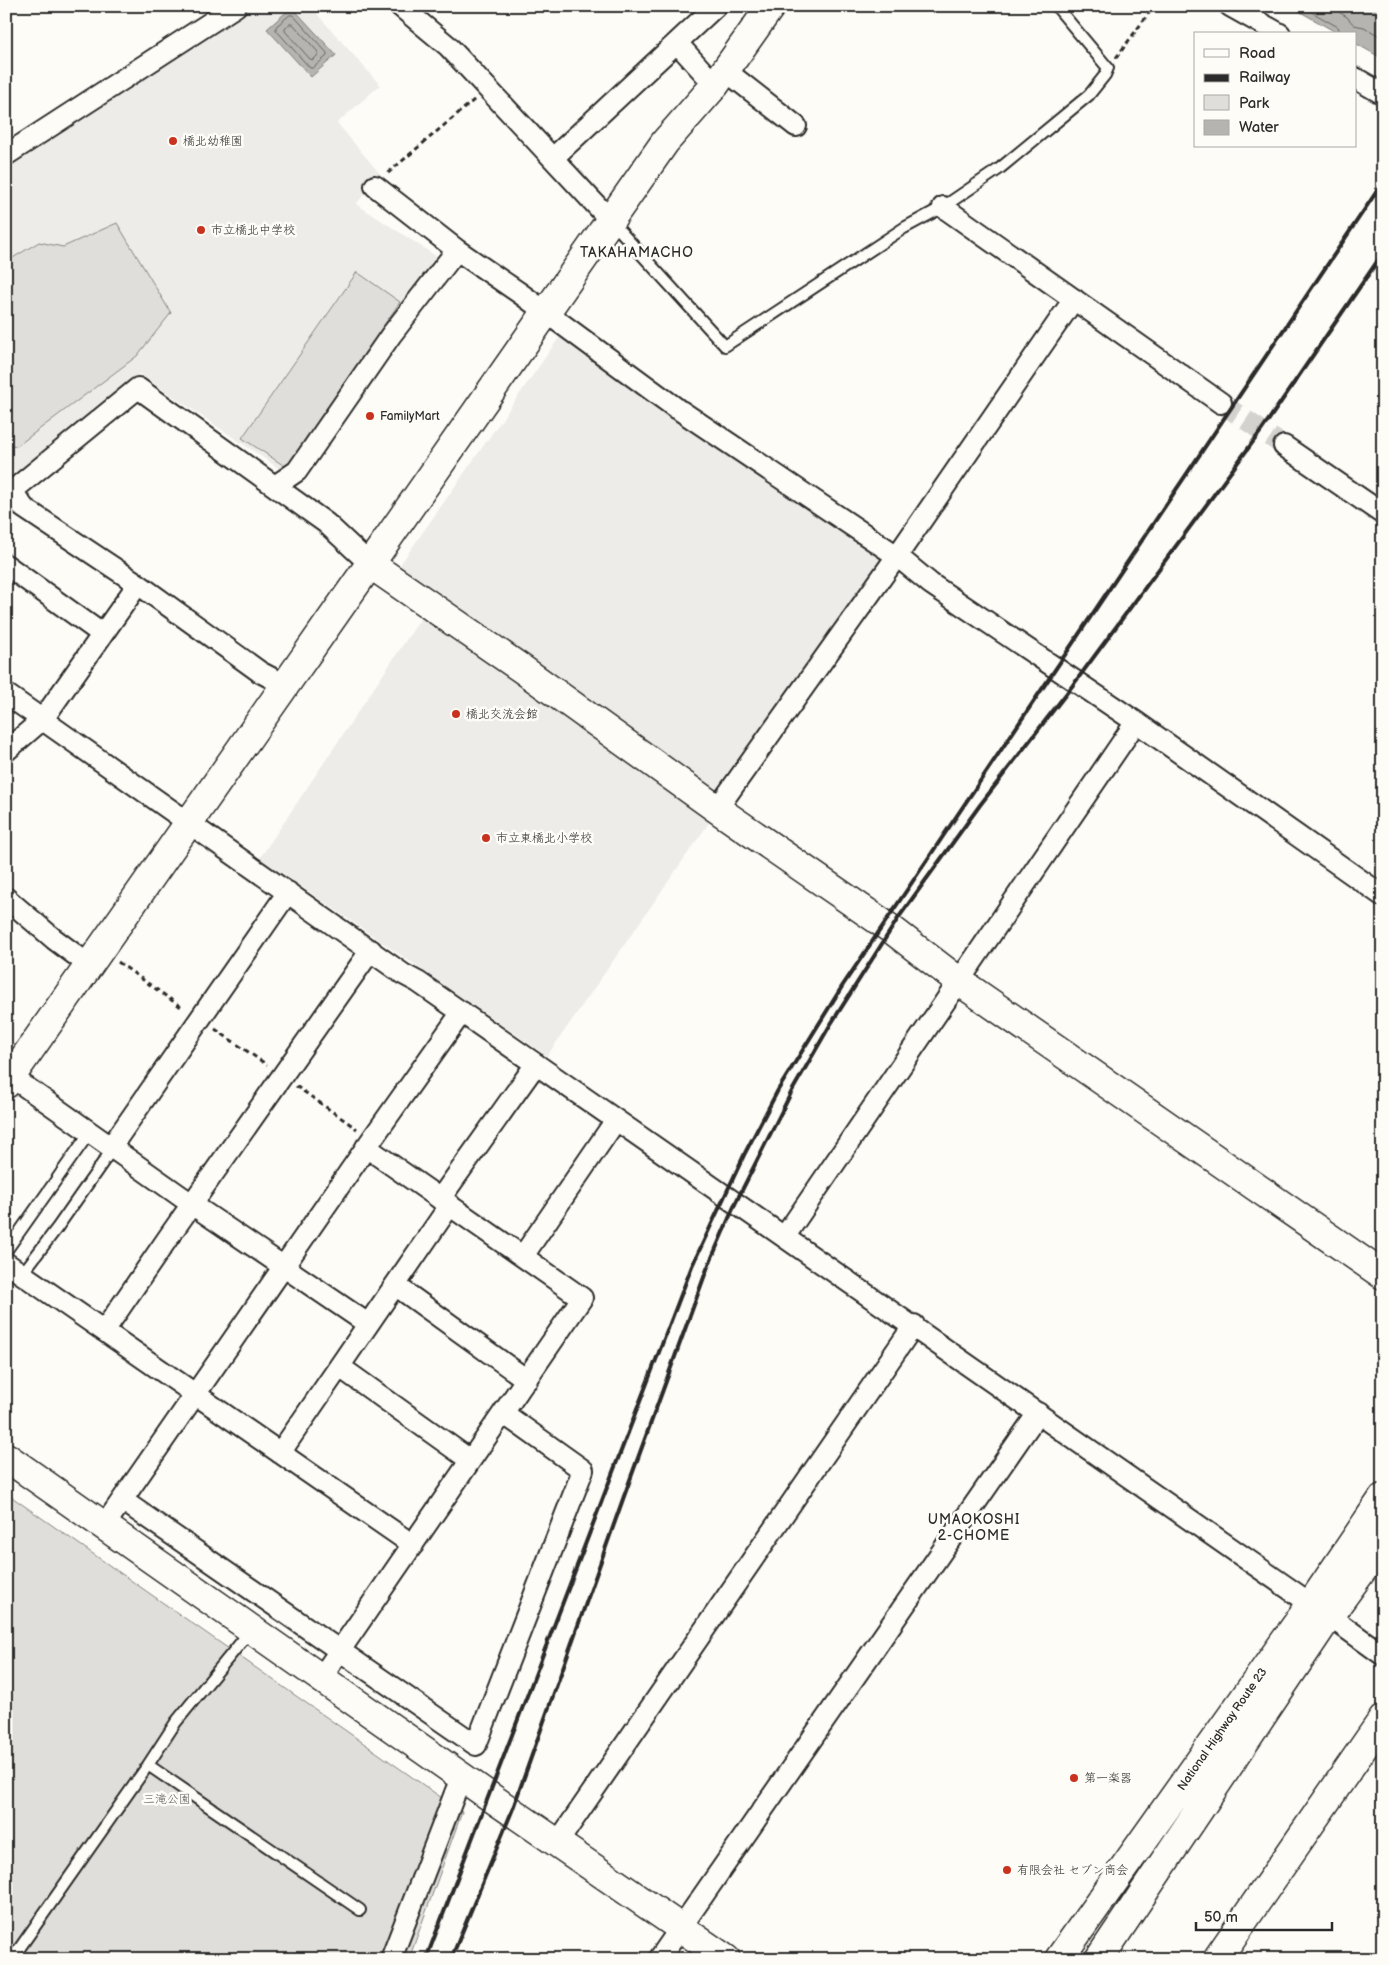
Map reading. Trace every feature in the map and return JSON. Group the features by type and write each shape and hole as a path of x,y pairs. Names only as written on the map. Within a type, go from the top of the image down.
{"main road":[{"path":"8,1078 612,221 665,142 721,78 766,8"},
{"path":"370,564 522,669 717,809 891,929 960,982 1383,1275"},
{"path":"6,1458 726,1959"},
{"name":"National Highway Route 23","path":"1099,1959 1320,1610 1383,1498"},
{"name":"National Highway Route 23","path":"1059,1959 1320,1610 1383,1542"},
{"path":"1217,1959 1383,1719"}],"street":[{"path":"400,6 448,46 612,221"},
{"path":"553,158 622,96 716,6"},
{"path":"1230,6 1276,32"},
{"path":"6,155 221,10"},
{"path":"677,43 721,78 796,126"},
{"path":"1356,79 1383,94"},
{"path":"375,186 457,250 678,410 897,556 931,584 1136,722 1383,896"},
{"path":"943,208 1221,403"},
{"path":"275,486 297,472 390,335 457,250"},
{"path":"717,809 897,556 1074,300"},
{"path":"285,685 260,672 138,584 24,508 9,493 138,388 326,523 370,564"},
{"path":"1284,446 1383,514"},
{"path":"6,565 102,634"},
{"path":"6,751 43,719 138,584"},
{"path":"6,694 403,974 462,1012 785,1236 1383,1655"},
{"path":"785,1236 1136,722"},
{"path":"112,1148 288,892"},
{"path":"6,898 54,939 95,957"},
{"path":"104,1331 371,950"},
{"path":"104,1526 462,1012"},
{"path":"280,1453 395,1285 445,1202 536,1064"},
{"path":"8,1078 90,1132 284,1268 368,1324"},
{"path":"523,1256 616,1120"},
{"path":"321,1678 582,1298 445,1202 369,1143"},
{"path":"14,1268 413,1545"},
{"path":"395,1285 527,1380"},
{"path":"558,1842 914,1326"},
{"path":"340,1367 470,1460"},
{"path":"122,1500 476,1745 583,1470 503,1413"},
{"path":"659,1959 1038,1413"},
{"path":"391,1959 462,1775"}],"lane":[{"path":"612,221 724,346 904,228 943,208 999,169 1089,95 1105,75 1108,68 1056,6"},
{"path":"6,1251 90,1132"},
{"path":"14,1268 57,1228 112,1148"},
{"path":"12,1959 176,1722 252,1629"},
{"path":"148,1765 360,1910"}],"path":[{"path":"1108,68 1152,9"},
{"path":"375,186 489,88"},
{"path":"95,957 200,1019 282,1076 369,1143"}],"shaded area":[{"name":"市立橋北中学校","path":"248,6 310,6 380,85 337,123 381,175 356,204 436,256 291,467 281,470 140,374 22,477 6,463 6,164"},
{"path":"561,335 882,560 715,796 395,572"},
{"name":"市立東橋北小学校","path":"423,615 713,817 547,1056 260,858"}],"green space":[{"path":"117,223 171,313 137,356 17,446 6,444 6,262 39,242 63,247"},
{"path":"357,272 400,302 286,467 242,438"},
{"name":"三滝公園","path":"6,1493 462,1812 409,1959 6,1959"}],"water":[{"path":"1290,6 1383,6 1383,59 1356,44 1356,32 1336,32"},
{"path":"292,7 336,55 311,77 267,29"}],"tunnel":[{"path":"1221,403 1284,446"}],"railway":[{"path":"426,1959 692,1266 745,1153 778,1090 843,985 1383,182"},
{"path":"451,1959 512,1811 707,1269 736,1202 792,1091 829,1027 899,917 980,805 1076,681 1261,431 1383,253"}],"place":[{"name":"橋北幼稚園","path":"173,141"},
{"name":"市立橋北中学校","path":"201,230"},
{"name":"FamilyMart","path":"370,416"},
{"name":"橋北交流会館","path":"456,714"},
{"name":"市立東橋北小学校","path":"486,838"},
{"name":"第一楽器","path":"1074,1778"},
{"name":"有限会社 セブン商会","path":"1007,1870"}],"district":[{"name":"TAKAHAMACHO","path":"637,252"},
{"name":"UMAOKOSHI 2-CHOME","path":"974,1528"}]}
